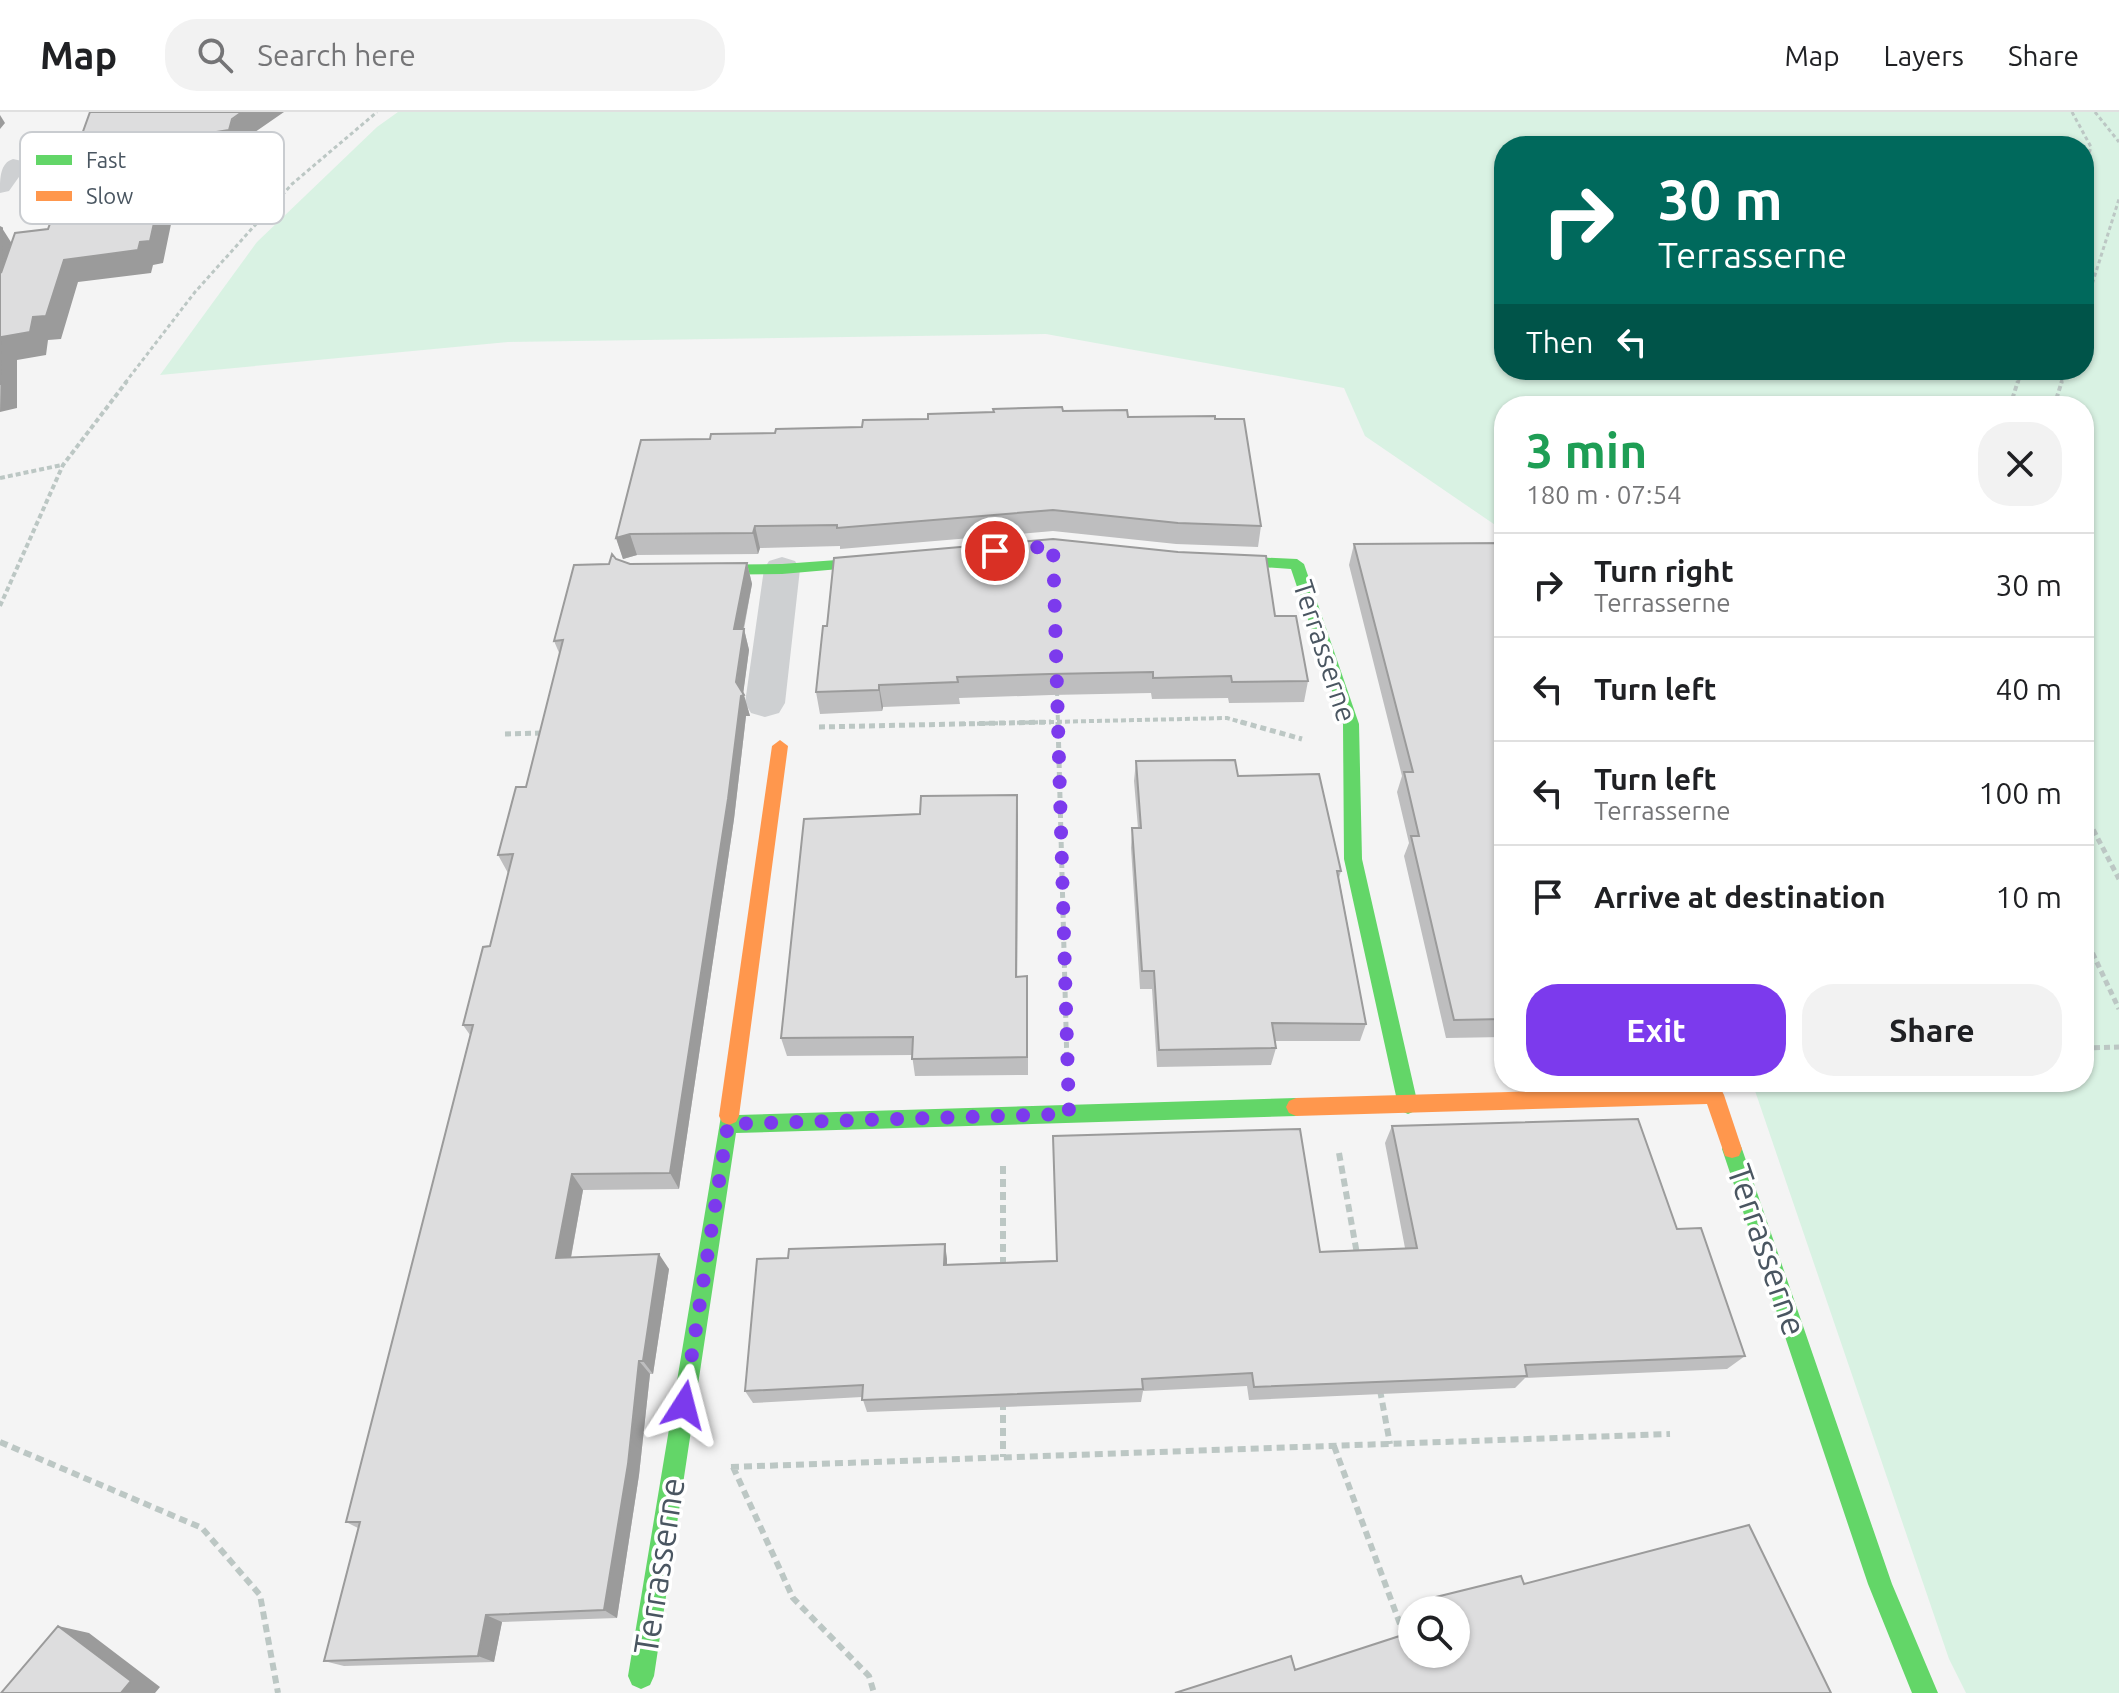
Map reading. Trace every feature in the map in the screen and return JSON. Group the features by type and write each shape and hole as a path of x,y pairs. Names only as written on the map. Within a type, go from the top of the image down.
{"street":[{"path":"666,570 782,569 913,559"},
{"name":"Terrasserne","path":"1191,560 1297,564 1351,724 1353,859 1408,1105"},
{"path":"765,703 782,569"},
{"name":"Terrasserne","path":"641,1676 728,1124 780,746"},
{"name":"Terrasserne","path":"728,1124 1714,1095 1880,1584 1925,1693"}],"path":[{"path":"284,193 377,112"},
{"path":"2072,112 2085,136"},
{"path":"2095,112 2119,142"},
{"path":"2094,278 2119,199"},
{"path":"0,606 63,465 195,292 256,224"},
{"path":"0,478 63,465"},
{"path":"1057,690 1069,1114"},
{"path":"806,727 1227,718 1351,752"},
{"path":"505,734 552,733"},
{"path":"2094,831 2119,879"},
{"path":"2094,956 2119,1009"},
{"path":"2094,1048 2119,1047"},
{"path":"1331,1107 1358,1260"},
{"path":"1003,1116 1003,1271"},
{"path":"1379,1383 1390,1444"},
{"path":"1003,1395 1003,1457"},
{"path":"674,1468 1670,1434"},
{"path":"0,1442 202,1528 260,1595 278,1693"},
{"path":"1334,1446 1398,1619"},
{"path":"733,1467 793,1598 869,1676 874,1693"}],"green space":[{"path":"398,112 2119,112 2119,1693 1966,1693 1949,1659 1755,1092 2094,1092 2094,396 1494,396 1494,524 1365,436 1344,388 1046,334 508,342 160,375 257,242 276,224 284,224 284,216 377,127"}],"building":[{"path":"90,112 242,112 232,119 229,130 217,132 83,132"},
{"path":"50,224 154,224 150,241 140,242 138,250 64,260 46,316 33,317 30,332 1,337 0,385 0,227 1,273 15,233 48,229"},
{"path":"1062,407 1063,411 1127,410 1128,417 1215,416 1215,419 1244,419 1261,526 1178,523 1053,510 837,528 837,525 755,526 753,533 630,534 616,538 641,440 710,439 711,434 862,427 863,420 928,419 928,414"},
{"path":"1053,539 1178,552 1266,556 1275,616 1296,616 1308,681 1232,682 1231,676 1153,678 1153,672 1050,674 957,677 958,682 879,685 879,690 816,692 834,558"},
{"path":"1494,543 1494,1019 1454,1020 1411,836 1419,836 1404,772 1413,772 1354,544"},
{"path":"612,554 616,559 630,564 747,563 734,629 744,629 736,682 744,695 741,696 670,1173 572,1174 556,1258 659,1254 643,1361 639,1361 628,1464 604,1610 486,1615 478,1656 324,1661 360,1522 346,1522 473,1025 463,1025 483,947 490,946 513,854 498,855 516,787 526,787 563,640 554,641 574,565 609,564"},
{"path":"1235,760 1238,776 1319,774 1341,871 1337,871 1366,1024 1272,1023 1276,1048 1159,1050 1154,971 1142,971 1132,828 1141,828 1136,761"},
{"path":"1017,795 1016,977 1027,976 1027,1057 912,1059 913,1037 781,1038 804,819 920,814 921,796"},
{"path":"1638,1119 1677,1229 1701,1228 1745,1356 1525,1365 1527,1376 1254,1387 1252,1373 1142,1379 1143,1389 862,1400 863,1385 745,1391 757,1259 788,1258 789,1249 945,1244 944,1265 1057,1261 1053,1136 1300,1129 1320,1252 1417,1248 1392,1126"},
{"path":"1749,1525 1831,1693 1175,1693 1291,1656 1295,1670 1398,1637 1398,1668 1470,1668 1470,1596 1440,1596 1521,1576 1524,1584"},
{"path":"58,1626 131,1681 121,1693 1,1693"}],"traffic: fast":[{"path":"1208,560 1297,564 1351,724 1353,859 1408,1105"},
{"path":"689,570 782,569 892,561"},
{"path":"728,1124 1296,1107"},
{"path":"641,1676 729,1116"},
{"path":"1732,1149 1880,1584 1925,1693"}],"traffic: slow":[{"path":"729,1116 780,746"},
{"path":"1296,1107 1714,1095 1732,1149"}],"route":[{"path":"684,1405 728,1124 1069,1114 1053,546 995,551"}]}
